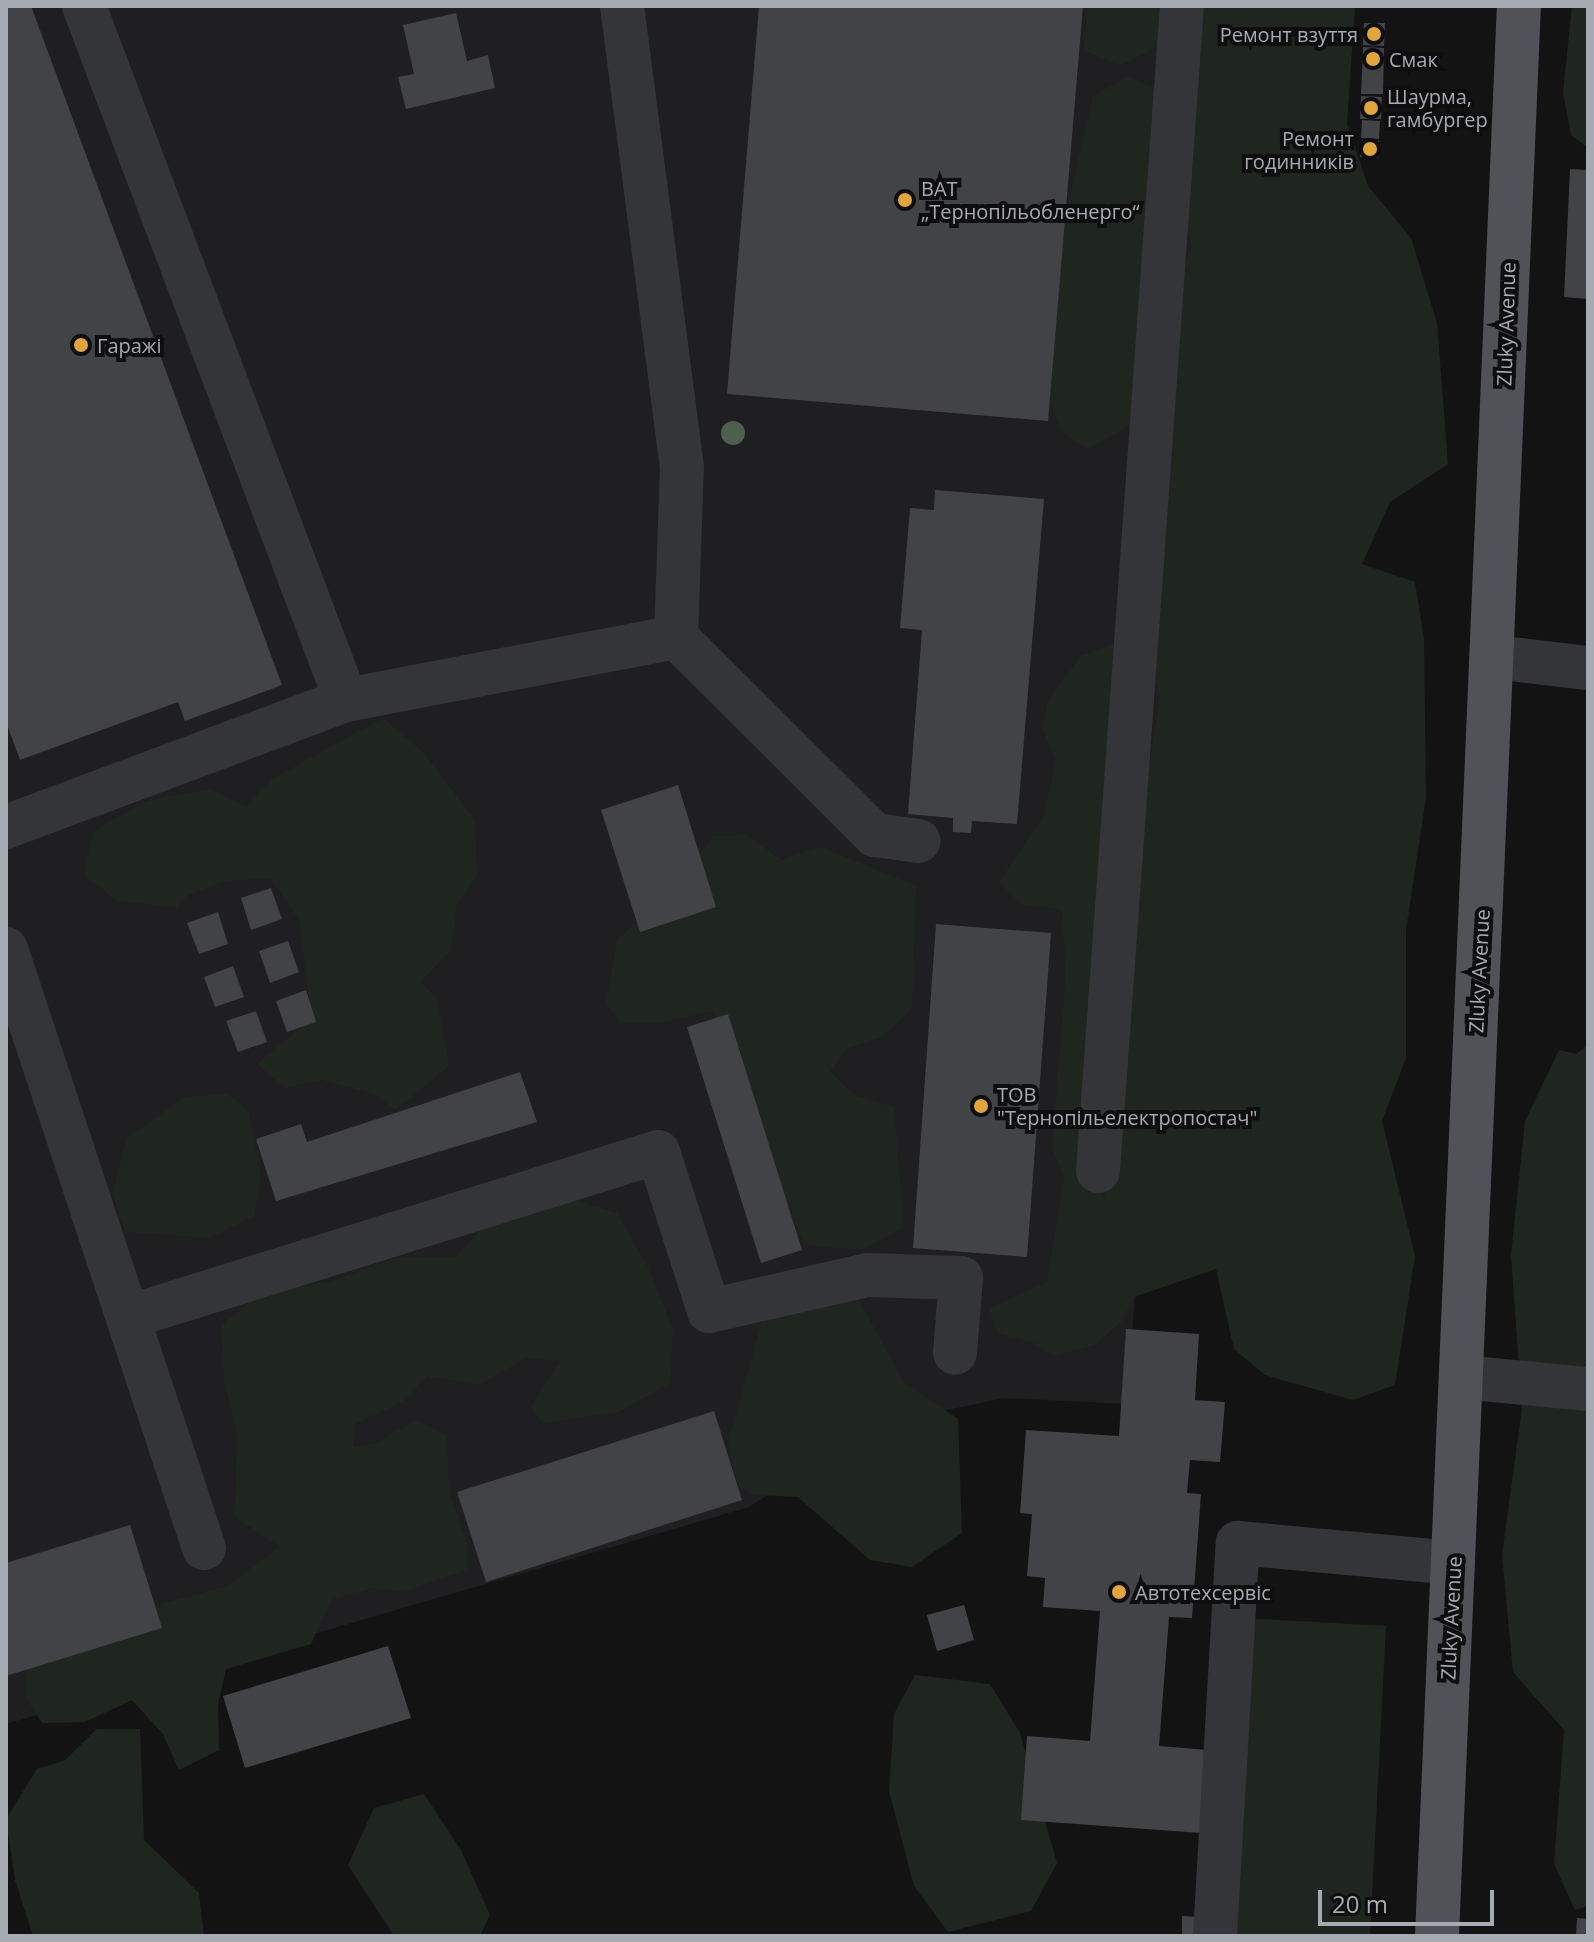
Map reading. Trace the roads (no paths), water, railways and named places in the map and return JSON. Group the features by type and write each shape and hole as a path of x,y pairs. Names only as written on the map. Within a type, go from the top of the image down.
{"main road":[{"name":"Zluky Avenue","path":"1437,1936 1494,657 1519,6"}],"lane":[{"path":"84,6 346,700"},
{"path":"622,6 682,468 676,637 875,835 919,841"},
{"path":"1098,1171 1182,6"},
{"path":"6,827 346,700 676,637"},
{"path":"1494,657 1588,668"},
{"path":"6,949 204,1548"},
{"path":"128,1317 658,1152 709,1311 868,1275 961,1278 955,1353"},
{"path":"1461,1377 1588,1389"},
{"path":"1215,1936 1238,1543 1453,1563"}],"place":[{"name":"Ремонт взуття","path":"1374,34"},
{"name":"Смак","path":"1373,59"},
{"name":"Шаурма, гамбургер","path":"1371,108"},
{"name":"Ремонт годинників","path":"1370,149"},
{"name":"ВАТ „Тернопільобленерго“","path":"905,200"},
{"name":"Гаражі","path":"81,345"},
{"name":"ТОВ \"Тернопільелектропостач\"","path":"981,1106"},
{"name":"Автотехсервіс","path":"1119,1592"}]}
